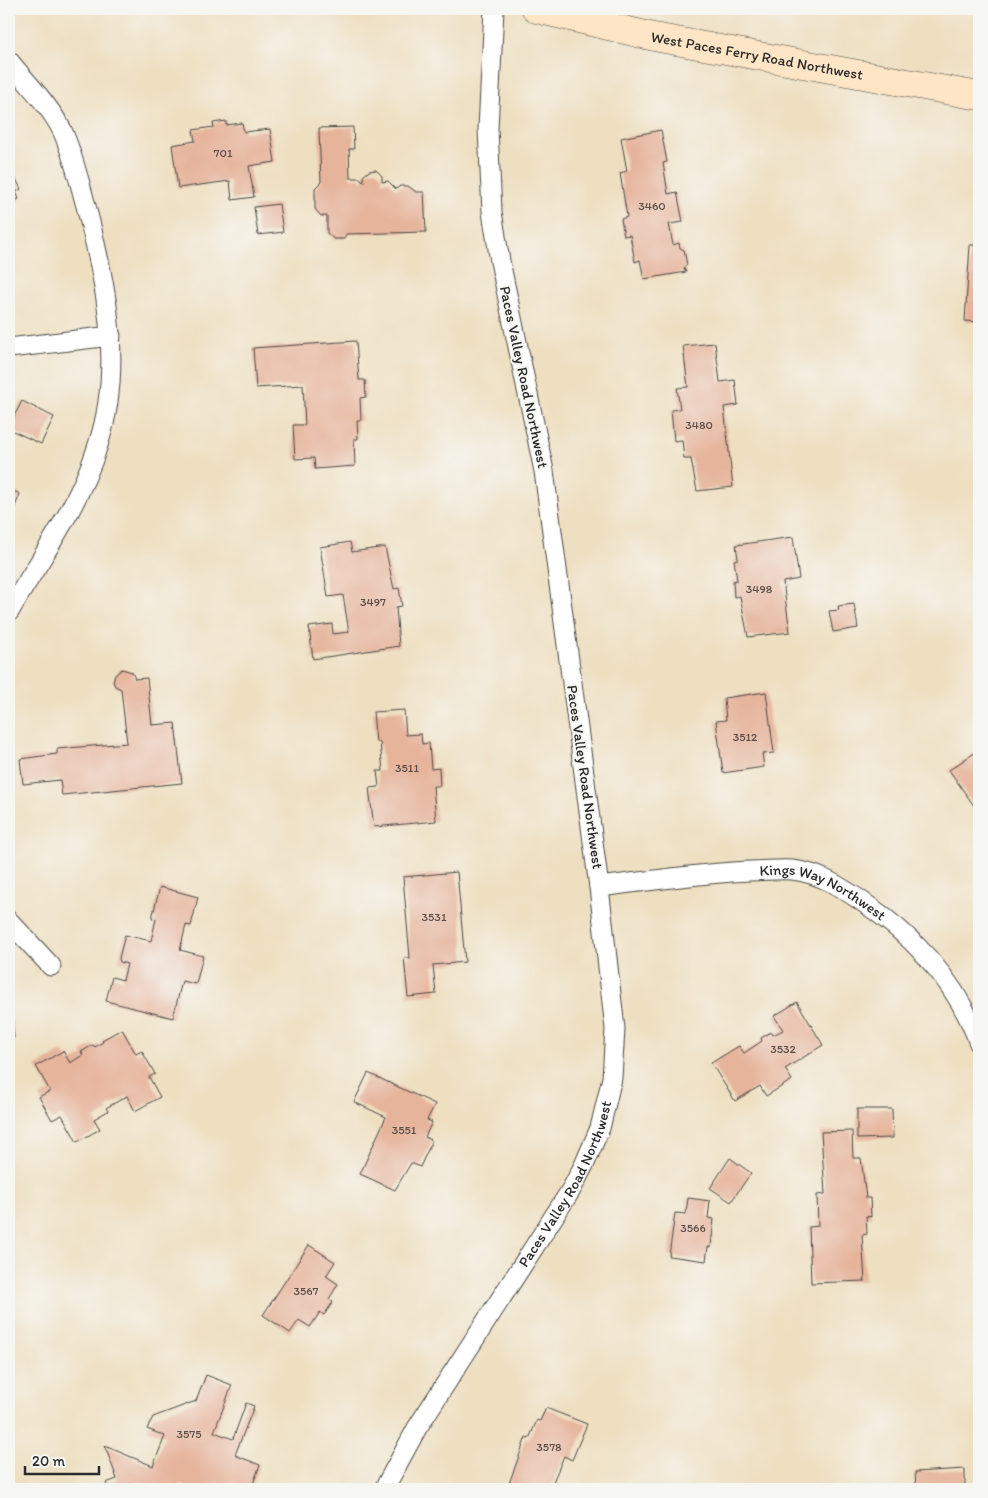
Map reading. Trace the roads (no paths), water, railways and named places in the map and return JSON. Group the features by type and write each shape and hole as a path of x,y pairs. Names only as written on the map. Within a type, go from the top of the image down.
{"main road":[{"name":"West Paces Ferry Road Northwest","path":"536,9 661,38 979,96"}],"street":[{"name":"Paces Valley Road Northwest","path":"384,1489 417,1428 571,1190 600,1128 612,1078 615,1029 599,887 544,471 500,261 492,212 488,129 494,9"},
{"path":"9,61 38,94 62,130 77,173 91,228 111,336 111,387 99,443 87,478 64,522 9,612"},
{"path":"9,348 111,336"},
{"name":"Kings Way Northwest","path":"599,887 716,872 791,870 813,874 832,882 885,917 911,939 934,963 955,991 971,1020 979,1043"},
{"path":"9,921 51,966"}]}
